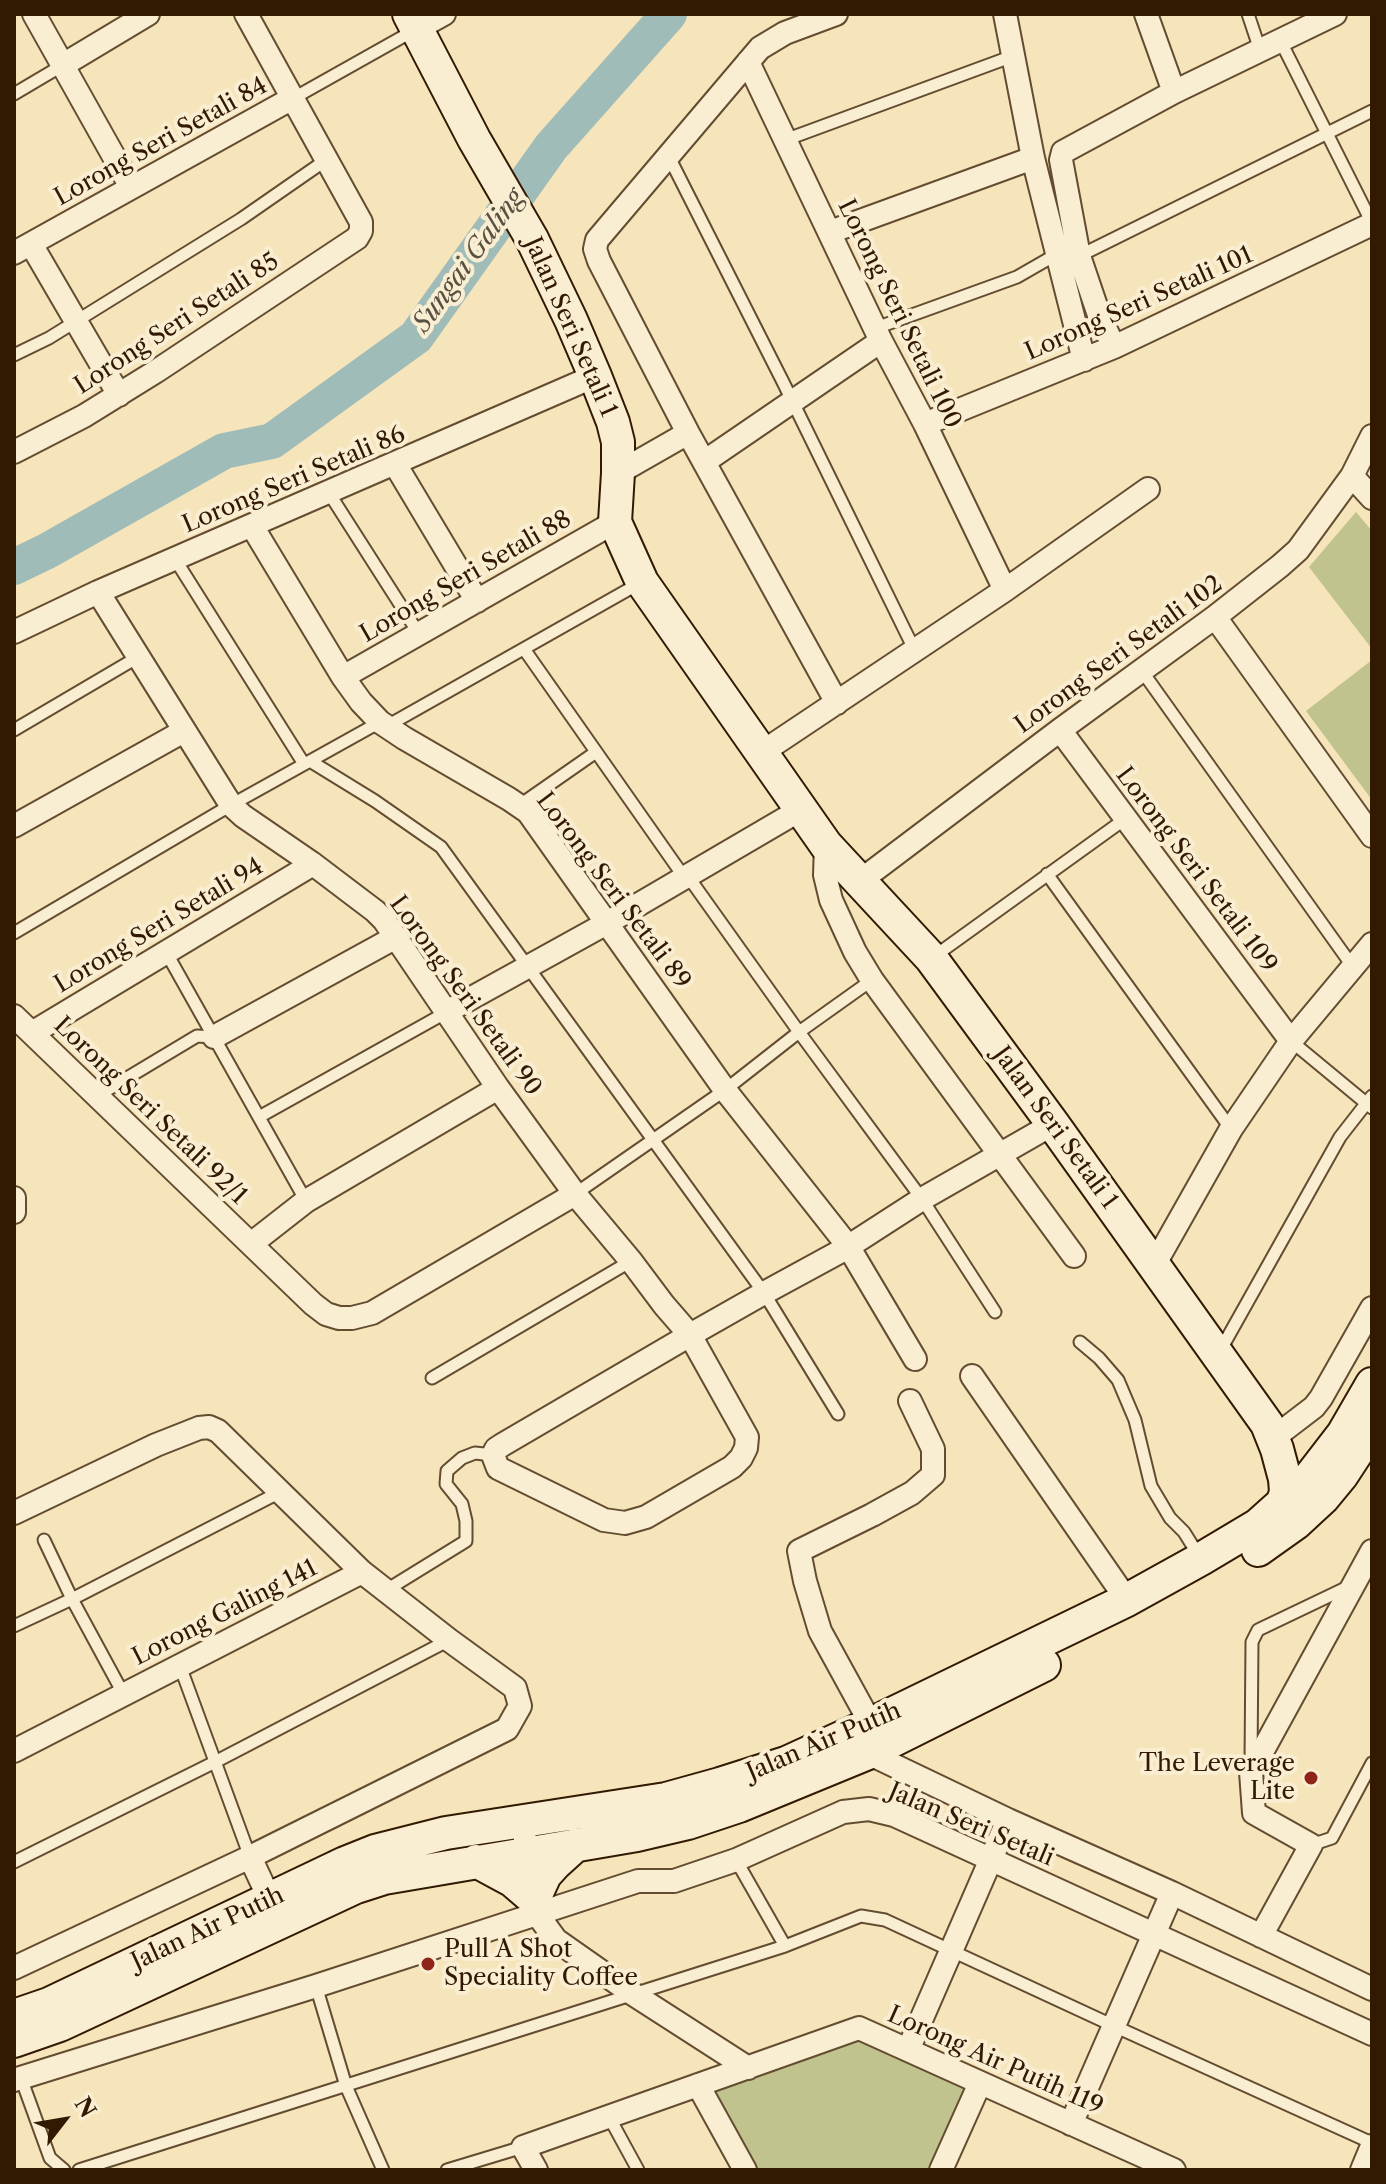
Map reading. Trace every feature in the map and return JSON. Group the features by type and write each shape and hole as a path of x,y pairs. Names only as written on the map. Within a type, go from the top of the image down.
{"street":[{"path":"34,14 131,187"},
{"path":"63,65 148,14"},
{"path":"246,14 326,160"},
{"path":"836,14 772,40 760,48 597,240 595,249 688,433 837,703"},
{"path":"1005,14 1033,158 1068,255 1114,347"},
{"path":"1146,14 1174,92"},
{"path":"1084,360 1068,255 1063,152 1174,92 1335,14"},
{"name":"Jalan Seri Setali 1","path":"423,19 474,139 532,239 571,320 613,422 618,442 615,522 642,582 826,845 931,958 1273,1428 1303,1449 1351,1457"},
{"name":"Lorong Seri Setali 100","path":"748,62 878,335 1005,590"},
{"name":"Lorong Seri Setali 84","path":"22,248 291,99"},
{"path":"830,232 1033,158"},
{"name":"Lorong Seri Setali 85","path":"14,452 119,395 357,238 361,222 326,160"},
{"name":"Lorong Seri Setali 101","path":"925,424 1114,347 1372,224"},
{"path":"22,248 76,321 119,395"},
{"path":"704,462 792,401 878,335"},
{"name":"Lorong Seri Setali 86","path":"14,632 98,592 595,376"},
{"path":"618,473 688,433"},
{"name":"Lorong Seri Setali 102","path":"860,881 1215,617 1298,550 1352,476 1372,436"},
{"path":"395,464 477,601"},
{"path":"1352,476 1372,498"},
{"path":"761,753 1005,590 1148,489"},
{"name":"Lorong Seri Setali 88","path":"343,677 615,522"},
{"name":"Lorong Seri Setali 89","path":"252,526 361,702 383,724 528,812 725,1090 848,1246 915,1359"},
{"name":"Lorong Seri Setali 90","path":"98,592 231,805 375,911 396,937 498,1088 575,1194 690,1335 747,1437 746,1448 732,1467 646,1517 625,1523 604,1520 498,1468 493,1455"},
{"path":"1215,617 1372,836"},
{"name":"Lorong Seri Setali 109","path":"1060,730 1291,1041"},
{"path":"14,826 184,731"},
{"path":"448,1011 607,923 800,810"},
{"path":"826,845 825,875 831,900 855,952 872,980 1074,1256"},
{"name":"Lorong Seri Setali 94","path":"32,1033 313,864"},
{"path":"214,1037 396,937"},
{"path":"1153,1267 1231,1129 1291,1041 1372,944"},
{"name":"Lorong Seri Setali 92/1","path":"14,1016 326,1314 352,1318 372,1313 575,1194"},
{"path":"251,1244 306,1201 498,1088"},
{"path":"493,1455 502,1445 1053,1124"},
{"path":"14,1198 14,1212"},
{"path":"1273,1428 1314,1407 1372,1308"},
{"path":"972,1376 1127,1600"},
{"name":"Jalan Air Putih","path":"14,2041 60,2025 356,1887 384,1878 637,1835 727,1811 1127,1600 1258,1525 1306,1482 1351,1457 1372,1384"},
{"path":"910,1401 933,1449 933,1475 912,1493 886,1508 799,1551 820,1631 870,1738 1008,1820 1172,1893 1372,1989"},
{"path":"14,1513 156,1445 209,1427 218,1431 362,1572 515,1688 520,1706 507,1729 250,1857 14,1968"},
{"name":"Jalan Seri Setali 1","path":"1273,1428 1285,1479 1286,1492 1282,1505"},
{"name":"Jalan Air Putih","path":"14,2016 49,2004 375,1851 446,1833 666,1799 870,1738 1137,1618 1243,1560 1296,1523 1323,1498 1372,1429"},
{"path":"1261,1936 1311,1845 1254,1813 1251,1772 1372,1551"},
{"name":"Lorong Galing 141","path":"14,1751 362,1572"},
{"name":"Jalan Seri Setali","path":"18,2079 316,1986 535,1907 638,1881 674,1881 736,1860 843,1812 869,1809 894,1815 1372,2034"},
{"path":"908,2050 1008,1820"},
{"path":"523,1821 535,1907"},
{"path":"535,1907 545,1875 576,1845"},
{"path":"250,1857 270,1900"},
{"path":"476,1861 513,1881 535,1907 556,1940 748,2068"},
{"path":"1071,2124 1172,1893"},
{"name":"Lorong Air Putih 119","path":"523,2147 859,2028 1071,2124 1139,2163 1174,2170"},
{"path":"941,2170 980,2083"},
{"path":"698,2085 745,2170"},
{"path":"1362,2170 1372,2144"},
{"path":"523,2147 536,2170"}],"lane":[{"path":"1248,14 1327,133 1372,224"},
{"path":"291,99 423,19"},
{"path":"785,140 1013,56"},
{"path":"14,94 63,65"},
{"path":"878,335 1068,255 1372,111"},
{"path":"669,157 914,649"},
{"path":"14,355 49,338 241,219 326,160"},
{"path":"329,493 419,634"},
{"path":"175,559 307,762 375,801 441,847 764,1293 838,1414"},
{"path":"14,933 307,762 524,649 642,582"},
{"path":"524,649 922,1199 995,1312"},
{"path":"14,730 138,657"},
{"path":"1142,671 1353,967"},
{"path":"520,805 596,752"},
{"path":"931,958 1125,819"},
{"path":"1047,874 1231,1129"},
{"path":"166,952 306,1201"},
{"path":"575,1194 725,1090 872,980"},
{"path":"259,1117 448,1011"},
{"path":"97,1096 197,1036 214,1037"},
{"path":"1218,1355 1340,1137 1370,1102 1291,1041"},
{"path":"432,1378 631,1261"},
{"path":"1080,1342 1118,1380 1135,1420 1151,1486 1170,1518 1184,1532 1201,1559"},
{"path":"385,1591 466,1541 462,1504 446,1484 447,1471 462,1458 475,1453 493,1455"},
{"path":"14,1626 280,1492"},
{"path":"44,1540 124,1695"},
{"path":"1251,1772 1252,1642 1258,1630 1354,1584"},
{"path":"14,1862 449,1640"},
{"path":"180,1666 250,1857"},
{"path":"1311,1845 1332,1838 1372,1763"},
{"path":"736,1860 785,1946"},
{"path":"79,2170 785,1946 861,1916 885,1920 1372,2144"},
{"path":"316,1986 346,2086 383,2170"},
{"path":"18,2079 50,2158 64,2170"},
{"path":"608,2115 638,2170"},
{"path":"447,2170 523,2147"}],"green space":[{"path":"1356,512 1372,531 1372,649 1309,567"},
{"path":"1372,660 1372,800 1306,711"},
{"path":"858,2038 971,2088 934,2170 756,2170 710,2091"}],"waterway":[{"name":"Sungai Galing","path":"14,567 224,451 272,441 416,337 551,147 669,14"}],"place":[{"name":"The Leverage Lite","path":"1311,1778"},
{"name":"Pull A Shot Speciality Coffee","path":"428,1964"}]}
